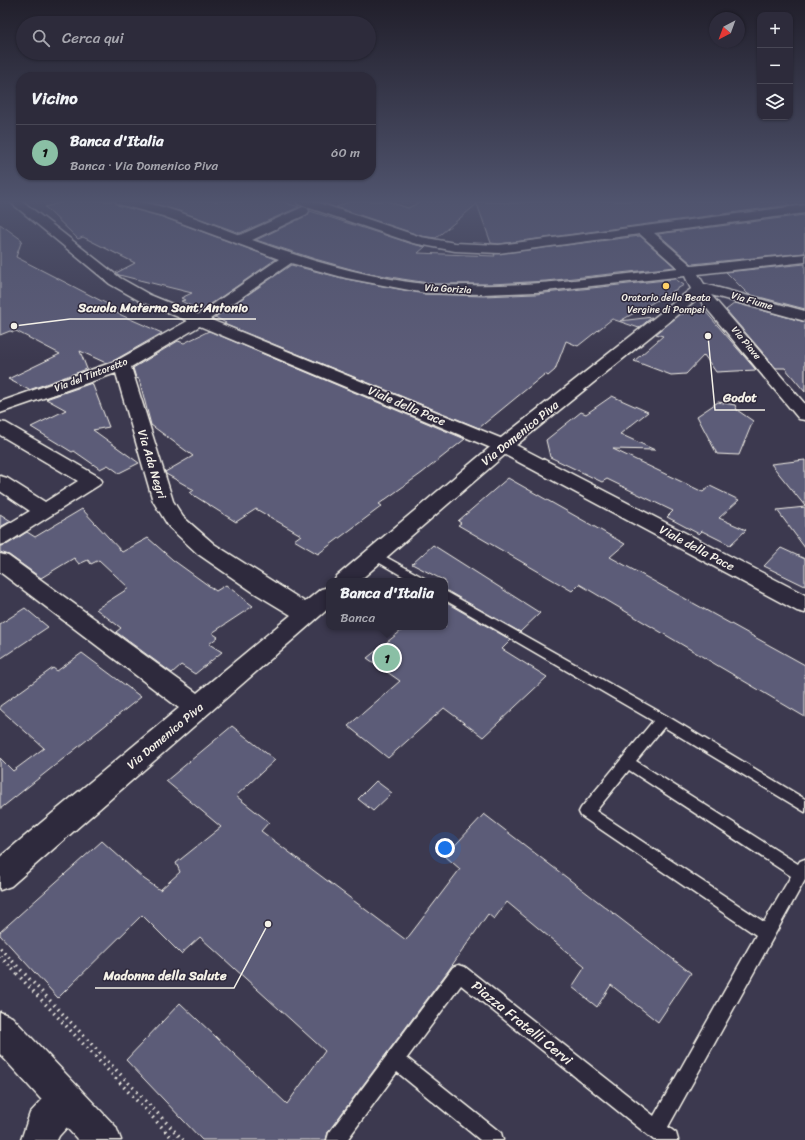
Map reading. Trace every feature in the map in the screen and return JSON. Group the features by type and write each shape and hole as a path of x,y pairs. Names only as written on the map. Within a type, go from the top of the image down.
{"street":[{"name":"Viale della Pace","path":"81,254 115,281 145,298 503,446 805,604"},
{"name":"Via Gorizia","path":"279,254 354,276 425,289 464,290 536,288 805,258"},
{"name":"Via Piave","path":"670,254 696,279 699,288 805,415"},
{"name":"Via del Tintoretto","path":"0,408 122,365 198,321 289,258"},
{"name":"Via Fiume","path":"699,288 805,316"},
{"name":"Via Domenico Piva","path":"349,578 503,446 699,288"},
{"name":"Via Ada Negri","path":"122,365 162,501 176,522 206,549 261,586 307,614"},
{"path":"0,426 92,481 0,538"},
{"path":"0,482 45,511"},
{"path":"0,562 198,708"},
{"name":"Via Domenico Piva","path":"0,876 326,598"},
{"path":"0,1029 103,1140"},
{"path":"39,1140 43,1126 66,1100"}],"lane":[{"path":"375,556 415,578"},
{"path":"448,598 662,720 805,806"},
{"path":"662,720 586,812 766,933"},
{"path":"627,762 802,870 766,933 663,1135"},
{"name":"Piazza Fratelli Cervi","path":"336,1140 460,973 663,1135"},
{"path":"396,1060 494,1140"}],"path":[{"path":"0,948 183,1140"},
{"path":"0,956 174,1140"}],"building":[{"path":"0,254 17,254 16,257 117,309 112,311 162,333 115,360 106,363 80,351 87,369 29,390 8,379 60,354 16,331 10,331 0,335"},
{"path":"117,254 263,254 276,259 201,311 181,301 185,300 181,298 192,293 116,273 135,263"},
{"path":"300,254 449,254 495,256 494,254 661,254 675,267 546,281 493,284 435,284 358,271"},
{"path":"681,254 793,254 692,264"},
{"path":"805,264 805,309 748,294 726,272"},
{"path":"291,265 346,279 425,294 483,296 536,294 675,279 684,285 620,321 652,317 639,328 612,319 578,346 566,341 555,370 548,376 545,374 479,428 224,324 226,323 215,317"},
{"path":"735,303 805,322 805,392 785,368 776,368 726,310"},
{"path":"705,311 756,370 716,372 704,355 686,374 671,375 634,361 663,336 656,334 681,314"},
{"path":"209,331 465,439 379,504 382,506 318,554 294,540 301,535 256,509 236,522 190,493 194,490 166,474 165,472 193,456 151,425 139,379 136,378 133,368 178,341 184,343"},
{"path":"92,383 109,427 93,430 139,463 119,473 108,465 100,469 74,451 72,452 31,427 66,410 46,399"},
{"path":"612,396 648,412 620,434 655,450 613,449 703,492 710,486 739,500 719,518 746,530 730,545 702,531 699,534 667,517 673,511 607,479 602,482 550,457 546,440 581,412 586,414"},
{"path":"718,402 735,405 737,410 753,421 739,455 717,454 697,416"},
{"path":"805,460 805,506 771,464"},
{"path":"508,478 625,544 610,557 805,665 805,717 579,584 572,591 458,525 461,523 458,521"},
{"path":"805,507 805,548 777,510"},
{"path":"82,509 122,552 148,538 173,560 216,591 226,585 253,606 212,633 218,637 209,644 222,652 195,674 181,665 172,673 116,632 121,628 96,609 129,588 99,560 91,564 88,560 79,564 74,558 41,578 9,555 0,552 0,546 8,544 27,532 35,537"},
{"path":"0,514 11,521 0,527"},
{"path":"433,545 540,613 520,632 448,592 448,578 439,578 412,564"},
{"path":"781,548 805,559 805,586 764,566"},
{"path":"448,604 511,640 502,649 547,677 483,737 444,708 388,758 348,726 400,681 367,658 402,630 448,630"},
{"path":"25,608 48,627 0,659 0,624"},
{"path":"82,653 141,697 0,809 0,758 13,771 44,748 0,709 0,706 53,668 57,671"},
{"path":"232,726 275,760 236,796 269,822 261,831 406,940 460,869 445,856 484,814 691,973 658,1022 611,985 597,1007 572,987 585,967 507,902 494,919 488,914 448,971 328,1132 326,1140 202,1140 126,1060 180,1003 287,1104 325,1051 200,937 181,954 142,915 58,998 0,935 0,932 102,841 144,879 160,890 180,872 176,863 221,827 166,781"},
{"path":"376,781 392,793 373,811 358,799"}],"place":[{"name":"Oratorio della Beata Vergine di Pompei","path":"666,286"},
{"name":"Scuola Materna Sant'Antonio","path":"14,326"},
{"name":"Godot","path":"708,336"},
{"name":"Banca d'Italia","path":"387,658"},
{"name":"Madonna della Salute","path":"268,924"}]}
